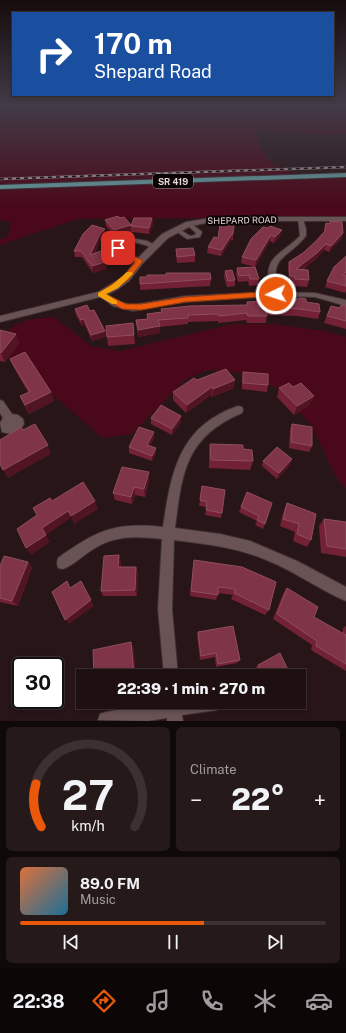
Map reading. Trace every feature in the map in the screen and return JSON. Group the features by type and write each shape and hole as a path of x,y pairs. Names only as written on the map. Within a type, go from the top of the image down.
{"main road":[{"name":"SR 419","path":"0,187 346,175"}],"street":[{"name":"SHEPARD ROAD","path":"0,319 100,294 126,278 154,246 176,230 189,224 216,219 346,218"},
{"path":"276,294 271,273 272,267 276,261 303,236 303,229 300,219"},
{"path":"176,230 189,238 198,236 199,232 189,224"},
{"path":"140,261 122,255 118,251 121,243 139,240 154,246"},
{"path":"100,294 116,304 133,308 185,299 276,294 315,295 346,303"},
{"path":"0,404 9,419"},
{"path":"170,669 165,602 165,563 175,485 182,461 193,443 208,427 222,416 238,410"},
{"path":"63,563 92,542 114,533 134,531 168,534 236,543 266,553 299,568 346,594"},
{"path":"106,720 174,711"}],"shaded area":[{"path":"0,138 258,138 263,151 270,162 292,172 305,175 0,186"},
{"path":"318,177 326,179 346,178 346,217 78,219 0,245 0,240 8,236 11,222 0,220 0,189"},
{"path":"54,317 91,346 120,351 232,324 272,324 325,331 346,337 346,489 336,477 312,426 281,390 241,373 208,370 185,380 132,434 102,438 9,356 5,333 17,324 28,320"}],"building":[{"path":"118,216 120,218 124,217 131,225 114,230 105,220"},
{"path":"134,218 152,218 149,228 131,226"},
{"path":"330,221 342,222 343,233 331,246 326,244 296,269 308,270 309,280 295,279 294,276 290,276 289,262 303,253 315,242 325,231 326,223 330,224"},
{"path":"92,225 105,229 100,234 90,255 101,251 106,257 102,258 105,262 92,266 81,251 74,251 83,234"},
{"path":"220,225 234,226 233,234 222,250 208,247 214,237 218,238"},
{"path":"270,226 282,230 275,237 271,235 256,260 242,257 251,239 263,227 268,228"},
{"path":"193,248 195,255 177,257 176,249"},
{"path":"346,256 346,272 343,275 346,276 346,286 327,281 334,267"},
{"path":"255,267 259,279 250,279 249,275 239,276 237,268"},
{"path":"232,270 235,280 228,281 225,271"},
{"path":"166,273 210,273 211,279 140,284 140,277 147,277 147,275 166,275"},
{"path":"269,299 306,299 306,302 319,304 320,312 299,309 265,308 267,316 248,316 247,313 219,316 218,314 188,315 188,318 158,320 160,326 138,330 136,320 148,319 147,314 162,312 161,309 190,306 247,305 247,302 270,301"},
{"path":"87,305 90,311 94,310 105,331 91,335 84,319 81,320 75,309"},
{"path":"341,305 346,306 346,321 327,316 331,306 340,308"},
{"path":"133,323 134,335 107,337 106,326"},
{"path":"0,330 16,334 1,353 0,352"},
{"path":"25,352 51,392 25,405 20,396 30,392 10,359"},
{"path":"226,369 235,380 213,389 212,387 187,405 173,392 194,378 197,380"},
{"path":"243,372 268,374 268,385 243,383"},
{"path":"289,383 293,387 301,383 314,396 297,406 279,388"},
{"path":"161,405 181,416 172,429 151,418"},
{"path":"35,424 48,445 3,470 0,464 0,440 21,427 23,430"},
{"path":"292,424 312,427 312,446 291,442"},
{"path":"139,427 154,432 147,445 156,448 152,456 129,447"},
{"path":"210,444 243,445 243,449 252,450 253,461 211,460"},
{"path":"277,447 292,459 279,473 263,461"},
{"path":"122,467 149,472 144,489 134,487 131,497 113,493"},
{"path":"83,482 95,501 71,516 68,511 42,528 46,535 26,548 17,529 37,515 33,508 50,498 52,501"},
{"path":"202,486 225,490 222,513 206,510 207,502 200,500"},
{"path":"247,492 272,503 265,524 257,520 259,516 241,507"},
{"path":"287,503 316,514 311,540 297,534 299,524 283,519"},
{"path":"324,519 346,522 346,549 327,546"},
{"path":"119,555 118,567 136,567 135,590 101,591 104,556"},
{"path":"4,556 28,562 12,601 0,598 0,566"},
{"path":"194,560 242,567 276,582 269,610 234,593 235,589 218,587 218,595 191,591"},
{"path":"67,581 70,588 81,581 91,600 65,620 52,592"},
{"path":"287,588 318,607 314,617 346,635 346,664 316,646 317,641 277,614"},
{"path":"233,626 240,660 218,664 216,653 201,656 198,632"},
{"path":"131,642 134,669 94,669 93,650"},
{"path":"280,653 288,669 260,669 258,665"}],"railway":[{"path":"0,179 346,167"}],"slow traffic":[{"path":"115,303 100,294 115,287 129,274"}],"route":[{"path":"118,248 118,251 122,255 140,261 126,278 115,287 100,294 124,307 141,307 185,299 276,294"}]}
